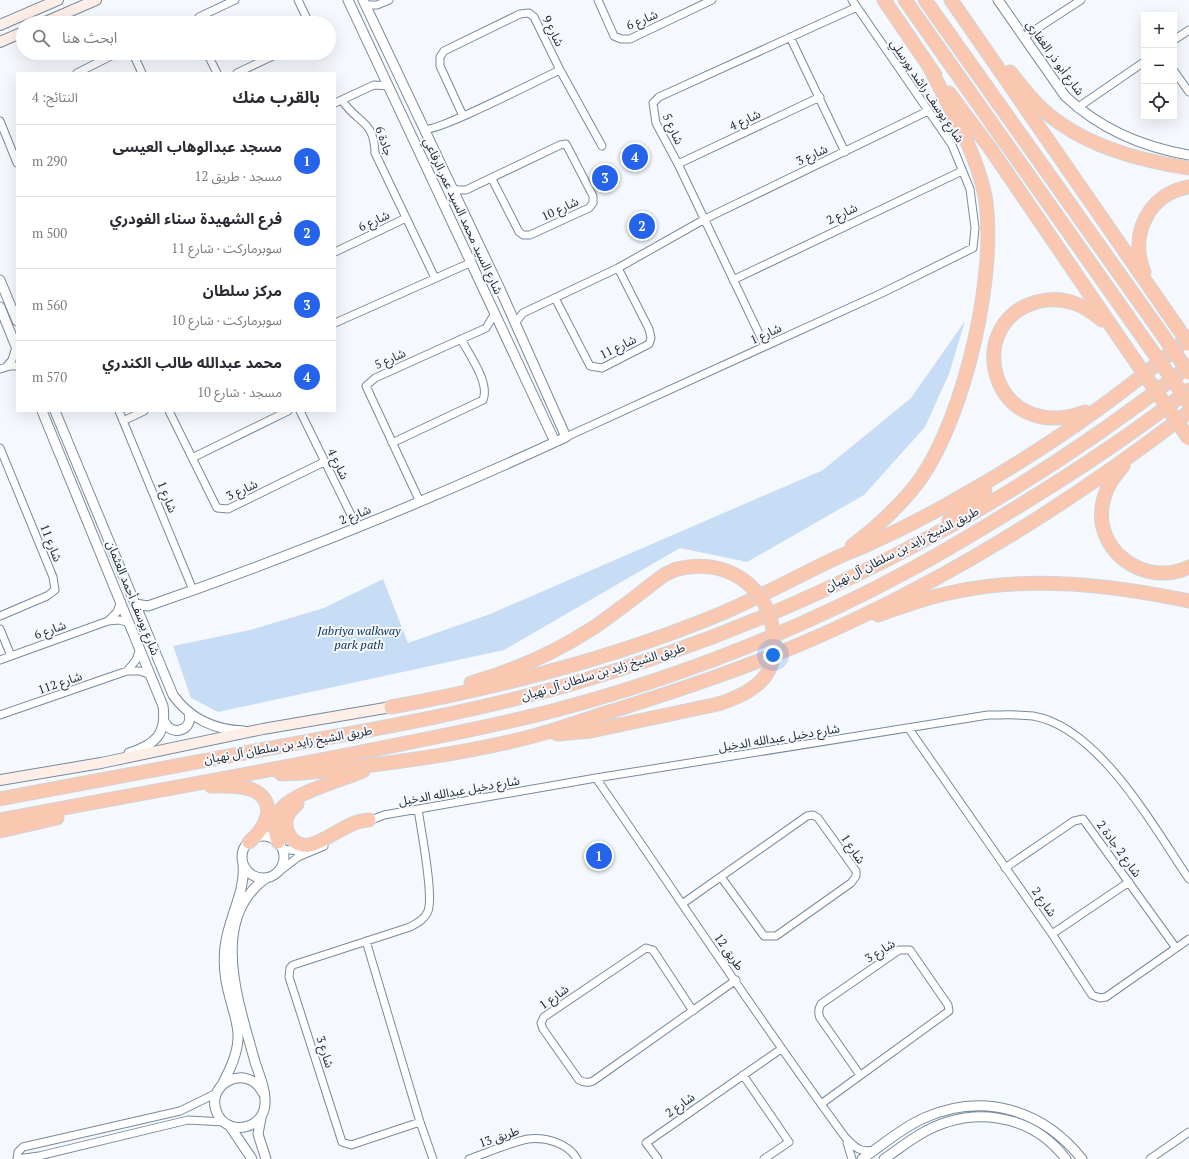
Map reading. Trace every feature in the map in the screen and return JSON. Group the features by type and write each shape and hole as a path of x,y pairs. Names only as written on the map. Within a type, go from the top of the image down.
{"highway":[{"path":"884,0 930,68 990,148 1189,439"},
{"path":"905,0 1189,404"},
{"path":"925,0 1189,373"},
{"path":"951,0 1189,344"},
{"path":"964,18 1041,108 1062,125 1079,136 1123,154 1189,168"},
{"path":"836,558 870,532 895,510 922,476 942,440 954,408 966,372 977,327 987,259 985,196 971,152 930,68"},
{"path":"990,148 1008,166 1045,214 1081,251"},
{"path":"1152,290 1139,254 1138,241 1142,225 1149,211 1160,199 1173,191 1189,187"},
{"path":"1101,406 1075,416 1059,419 1042,418 1026,412 1012,402 1000,386 994,368 994,350 1002,328 1013,314 1028,305 1045,300 1062,300 1078,304 1093,313 1113,329"},
{"path":"391,707 528,679 571,667 652,640 727,611 872,542 963,496 1033,452 1101,406 1189,337"},
{"name":"طريق الشيخ زايد بن سلطان آل نهيان","path":"0,799 451,714 568,685 663,656 754,620 827,588 978,511 1083,445 1136,408 1189,366"},
{"name":"طريق الشيخ زايد بن سلطان آل نهيان","path":"0,820 174,788 455,733 556,710 638,686 722,656 802,623 903,574 973,534 1087,463 1158,414 1189,390"},
{"path":"838,628 953,568 1025,526 1135,454 1189,412"},
{"path":"925,539 1033,452"},
{"path":"1135,454 1114,478 1104,496 1101,520 1107,540 1122,559 1142,570 1156,573 1169,573 1189,567"},
{"path":"391,707 484,680 546,654 593,628 664,575 674,570 698,565 724,569 742,579 758,593 770,617 774,645 772,662 762,680 752,689 732,700 718,704 591,731 537,735"},
{"path":"251,773 302,773 381,764 411,760 537,735 702,683 838,628 940,595 967,589 1008,584 1067,584 1130,590 1189,601"},
{"path":"671,692 756,652 802,623"},
{"path":"280,845 275,827 279,813 292,800 381,764"},
{"path":"174,788 236,787 253,791 260,795 267,806 267,820 261,831 249,842"},
{"path":"0,830 70,814 149,792"},
{"path":"310,792 296,804 287,817 286,825 288,833 298,844 309,844 353,824 369,820"}],"main road":[{"path":"21,16 57,0"},
{"path":"59,16 96,0"},
{"path":"0,25 16,18"},
{"path":"0,42 16,35"},
{"path":"0,780 101,763 263,729 391,707"}],"street":[{"path":"201,16 235,0"},
{"path":"298,0 306,16"},
{"name":"شارع السيد محمد السيد عمر الرفاعي","path":"348,0 555,442"},
{"path":"354,0 372,35 377,36 379,32"},
{"path":"371,15 378,5 389,0"},
{"name":"شارع 6","path":"598,0 614,36 630,39 712,0"},
{"name":"شارع يوسف راشد بورسلي","path":"852,0 952,145 970,189 974,206 975,228 973,248"},
{"name":"شارع أبو ذر الغفاري","path":"998,0 1065,96 1077,108 1098,123 1120,135 1144,145 1189,155"},
{"path":"1024,37 1073,2 1081,0"},
{"path":"365,3 378,5"},
{"name":"شارع السيد محمد السيد عمر الرفاعي","path":"365,3 415,110 429,129 430,139 463,214 500,289 566,437"},
{"name":"شارع 5","path":"765,346 705,218 656,123 653,103 659,97 857,7"},
{"name":"شارع 9","path":"463,116 440,66 440,57 444,51 520,14 529,13 534,17 560,70"},
{"path":"1177,38 1189,30"},
{"path":"790,37 845,152"},
{"path":"374,53 376,49 380,50 407,106 415,110"},
{"path":"79,72 104,60"},
{"path":"136,60 142,72"},
{"path":"210,60 216,72"},
{"path":"239,72 264,60"},
{"path":"1077,108 1141,64"},
{"path":"338,102 374,84 382,70"},
{"path":"429,129 463,116 560,70 602,146"},
{"path":"1177,74 1189,92"},
{"path":"374,84 389,86"},
{"name":"شارع 4","path":"678,164 820,97"},
{"name":"جادة 6","path":"338,102 372,130 375,153 406,218"},
{"name":"شارع 3","path":"705,218 928,111"},
{"path":"0,121 16,161"},
{"name":"شارع 10","path":"466,190 492,179 560,145 566,144 593,196 593,203 589,208 530,235 523,235 519,232 492,179"},
{"path":"418,147 427,155 456,216 459,219 462,218 463,214"},
{"name":"شارع 2","path":"733,280 962,171"},
{"path":"452,188 466,190"},
{"path":"459,204 461,196 466,190"},
{"name":"شارع 6","path":"336,252 406,218 435,278"},
{"path":"515,323 523,313 618,268 705,218"},
{"path":"458,233 462,228 465,229 489,281 500,289"},
{"name":"شارع 1","path":"566,437 765,346 973,248"},
{"path":"336,323 472,262"},
{"name":"شارع 11","path":"555,298 590,366 602,368 649,344 651,338 649,329 618,268"},
{"path":"1,284 16,319"},
{"path":"0,307 16,346"},
{"path":"509,310 523,313"},
{"path":"495,313 486,328 503,330"},
{"name":"شارع 5","path":"420,502 366,386 375,378 486,328"},
{"path":"392,443 483,400 485,385 462,339"},
{"path":"3,368 12,360 16,350"},
{"path":"3,368 16,366"},
{"name":"شارع يوسف أحمد العثمان","path":"42,412 152,675 161,698 164,721"},
{"name":"شارع يوسف أحمد العثمان","path":"55,412 170,689 181,705 206,723 224,729 244,731 263,729"},
{"name":"شارع 1","path":"119,412 194,590"},
{"path":"123,421 142,412"},
{"name":"شارع 3","path":"169,412 217,508 222,510 228,509 324,462"},
{"path":"192,458 286,412"},
{"name":"شارع 4","path":"300,412 357,527"},
{"name":"شارع 2","path":"135,604 148,606 194,590 357,527 420,502 566,437"},
{"name":"شارع 11","path":"0,448 53,578 55,590 47,596 0,616"},
{"path":"108,621 117,612 121,601"},
{"path":"141,617 148,606"},
{"name":"شارع 6","path":"0,660 108,621 119,620 130,623"},
{"path":"0,629 11,656"},
{"path":"127,671 136,660 140,648"},
{"name":"شارع 112","path":"0,715 127,671 140,670 152,675"},
{"path":"164,721 172,730 181,730 186,727 189,722 189,712"},
{"name":"شارع دخيل عبدالله الدخيل","path":"280,871 293,860 322,847 378,816 596,778 909,729 988,715 1034,716 1052,723 1079,737 1113,769 1189,879"},
{"path":"101,763 148,746 160,732 164,721"},
{"name":"شارع 2","path":"909,729 1052,934 1092,996 1100,998 1106,997 1189,939"},
{"name":"طريق 12","path":"596,778 736,980 781,1049 845,1137 852,1146 861,1151 875,1150"},
{"name":"شارع 3","path":"418,809 430,895 428,910 425,916 416,924 293,965 290,968 289,976 342,1142 351,1145 420,1122"},
{"name":"شارع 1","path":"682,904 807,816 811,815 818,818 856,871 855,878 851,883 776,936 770,937 764,936 721,877"},
{"name":"شارع 2 جادة 2","path":"1005,868 1074,821 1081,819 1086,822 1176,948"},
{"path":"252,1159 216,1109 219,1090 234,1059 238,1041 237,1026 226,977 224,959 229,927 242,882 243,850 249,842 256,837 266,836 280,845 285,858 280,871 266,878 253,890 242,908 235,932 232,954 232,966 236,992 265,1104 259,1123 258,1134 266,1159"},
{"name":"شارع دخيل عبدالله الدخيل","path":"280,845 295,852 308,852"},
{"path":"243,864 252,875 266,878"},
{"path":"1052,934 1129,882"},
{"path":"366,941 432,1159"},
{"name":"شارع 1","path":"693,1011 653,950 646,948 544,1017 541,1023 543,1029 579,1080 589,1082 593,1081 693,1011 736,980"},
{"name":"شارع 3","path":"821,1104 949,1011 948,1005 910,950 899,950 821,1004 819,1007 818,1013 820,1018 860,1075"},
{"name":"شارع 2","path":"658,1159 646,1143 781,1049"},
{"path":"743,1076 789,1142 764,1159"},
{"path":"262,1116 248,1127 238,1128 227,1124 188,1120 37,1157 17,1159 18,1152 22,1147 180,1111 219,1090 234,1078 244,1078 254,1082 263,1093"},
{"path":"862,1159 922,1119 950,1109 972,1106 1016,1111 1031,1116 1054,1130 1082,1159"},
{"path":"884,1159 926,1131 946,1122 973,1117 1009,1120 1036,1130 1054,1144 1066,1159"},
{"path":"922,1119 921,1126 926,1131"},
{"path":"904,1130 911,1132 912,1139"},
{"path":"1150,1159 1189,1132"},
{"name":"طريق 12","path":"845,1137 852,1154 852,1159"},
{"name":"طريق 13","path":"469,1159 527,1139 548,1140 563,1145 577,1159"}],"green space":[{"name":"Jabriya walkway park path","path":"965,321 949,374 925,427 864,495 747,562 680,548 504,650 218,712 191,698 173,646 250,630 324,608 383,579 408,643 490,614 823,470 911,398"}],"place":[{"name":"محمد عبدالله طالب الكندري","path":"635,157"},
{"name":"مركز سلطان","path":"605,178"},
{"name":"فرع الشهيدة سناء الفودري","path":"642,226"},
{"name":"مسجد عبدالوهاب العيسى","path":"599,856"}]}
